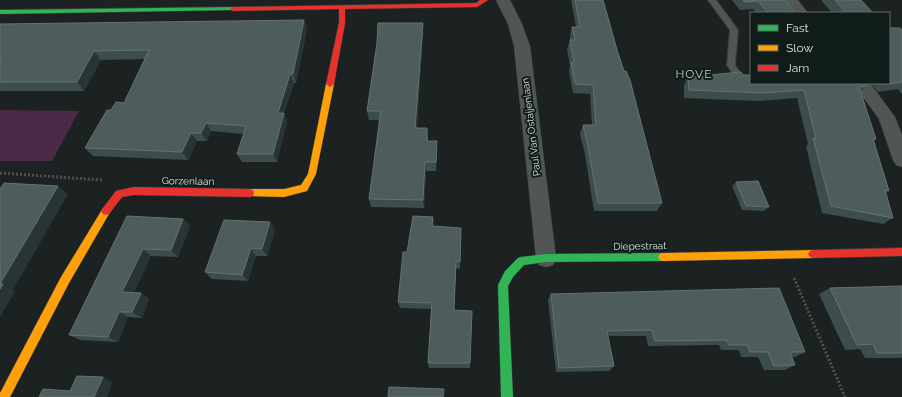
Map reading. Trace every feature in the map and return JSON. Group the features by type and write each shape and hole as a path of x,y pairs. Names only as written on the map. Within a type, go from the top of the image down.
{"street":[{"path":"0,12 477,5 484,0"},
{"name":"Paul Van Ostaijenlaan","path":"503,0 515,24 522,46 546,258"},
{"path":"790,0 800,12"},
{"name":"Gorzenlaan","path":"120,194 134,191 284,193 304,188 312,174 342,23 342,8"},
{"path":"862,84 887,117 902,160"},
{"path":"4,397 65,280 113,200 120,194"},
{"name":"Diepestraat","path":"507,397 503,284 509,274 521,261 546,258 902,252"}],"lane":[{"path":"712,0 734,30 731,65 741,80"}],"path":[{"path":"0,173 100,179 120,194"},
{"path":"784,255 845,397"}],"shaded area":[{"path":"0,110 79,111 52,161 0,161"}],"building":[{"path":"575,0 603,0 624,71 626,71 630,80 662,203 598,203 583,125 596,125 593,85 575,84 571,62 574,62 570,40 575,40 572,27 580,27"},
{"path":"743,0 785,0 794,12 767,12 758,1 745,2"},
{"path":"835,0 861,0 872,12 845,12"},
{"path":"304,20 293,74 290,74 278,113 284,113 273,154 237,154 246,126 206,123 201,133 191,133 182,152 85,148 107,110 111,110 116,102 124,103 149,50 94,51 77,82 0,82 0,24"},
{"path":"378,23 423,23 415,128 427,128 427,141 437,141 436,162 425,162 423,200 369,199 381,111 367,111 377,43"},
{"path":"890,28 900,28 902,30 902,82 890,84"},
{"path":"741,72 743,75 750,75 750,84 866,84 867,86 859,87 876,139 873,139 889,191 885,190 893,218 831,206 813,138 816,139 804,90 765,93 689,90 688,77"},
{"path":"758,181 769,207 746,206 736,182"},
{"path":"4,183 58,186 0,284 0,188"},
{"path":"127,216 183,219 171,250 143,249 122,292 141,293 132,312 119,312 108,337 69,335"},
{"path":"413,216 433,217 432,226 461,228 460,262 456,261 454,310 472,311 470,363 428,363 432,303 398,302 403,252 407,252"},
{"path":"224,220 270,222 262,249 251,248 242,275 205,272"},
{"path":"902,286 902,353 877,353 873,344 857,345 830,288"},
{"path":"779,288 805,352 790,352 795,365 774,366 768,352 750,352 747,345 729,345 727,340 655,341 652,330 607,331 614,366 559,368 551,294"},
{"path":"77,376 103,377 94,397 39,397 43,389 70,391"},
{"path":"389,387 444,389 443,397 388,397"}],"traffic: fast":[{"path":"0,12 233,9"},
{"path":"507,397 503,285 509,274 521,261 546,258 663,257"}],"traffic: slow":[{"path":"250,193 284,193 304,188 312,174 330,84"},
{"path":"4,397 65,280 106,211"},
{"path":"663,257 813,254"}],"traffic: jam":[{"path":"233,9 477,5 485,0"},
{"path":"330,84 342,23 342,8"},
{"path":"106,211 119,194 134,191 250,193"},
{"path":"813,254 902,252"}],"district":[{"name":"HOVE","path":"694,74"}]}
